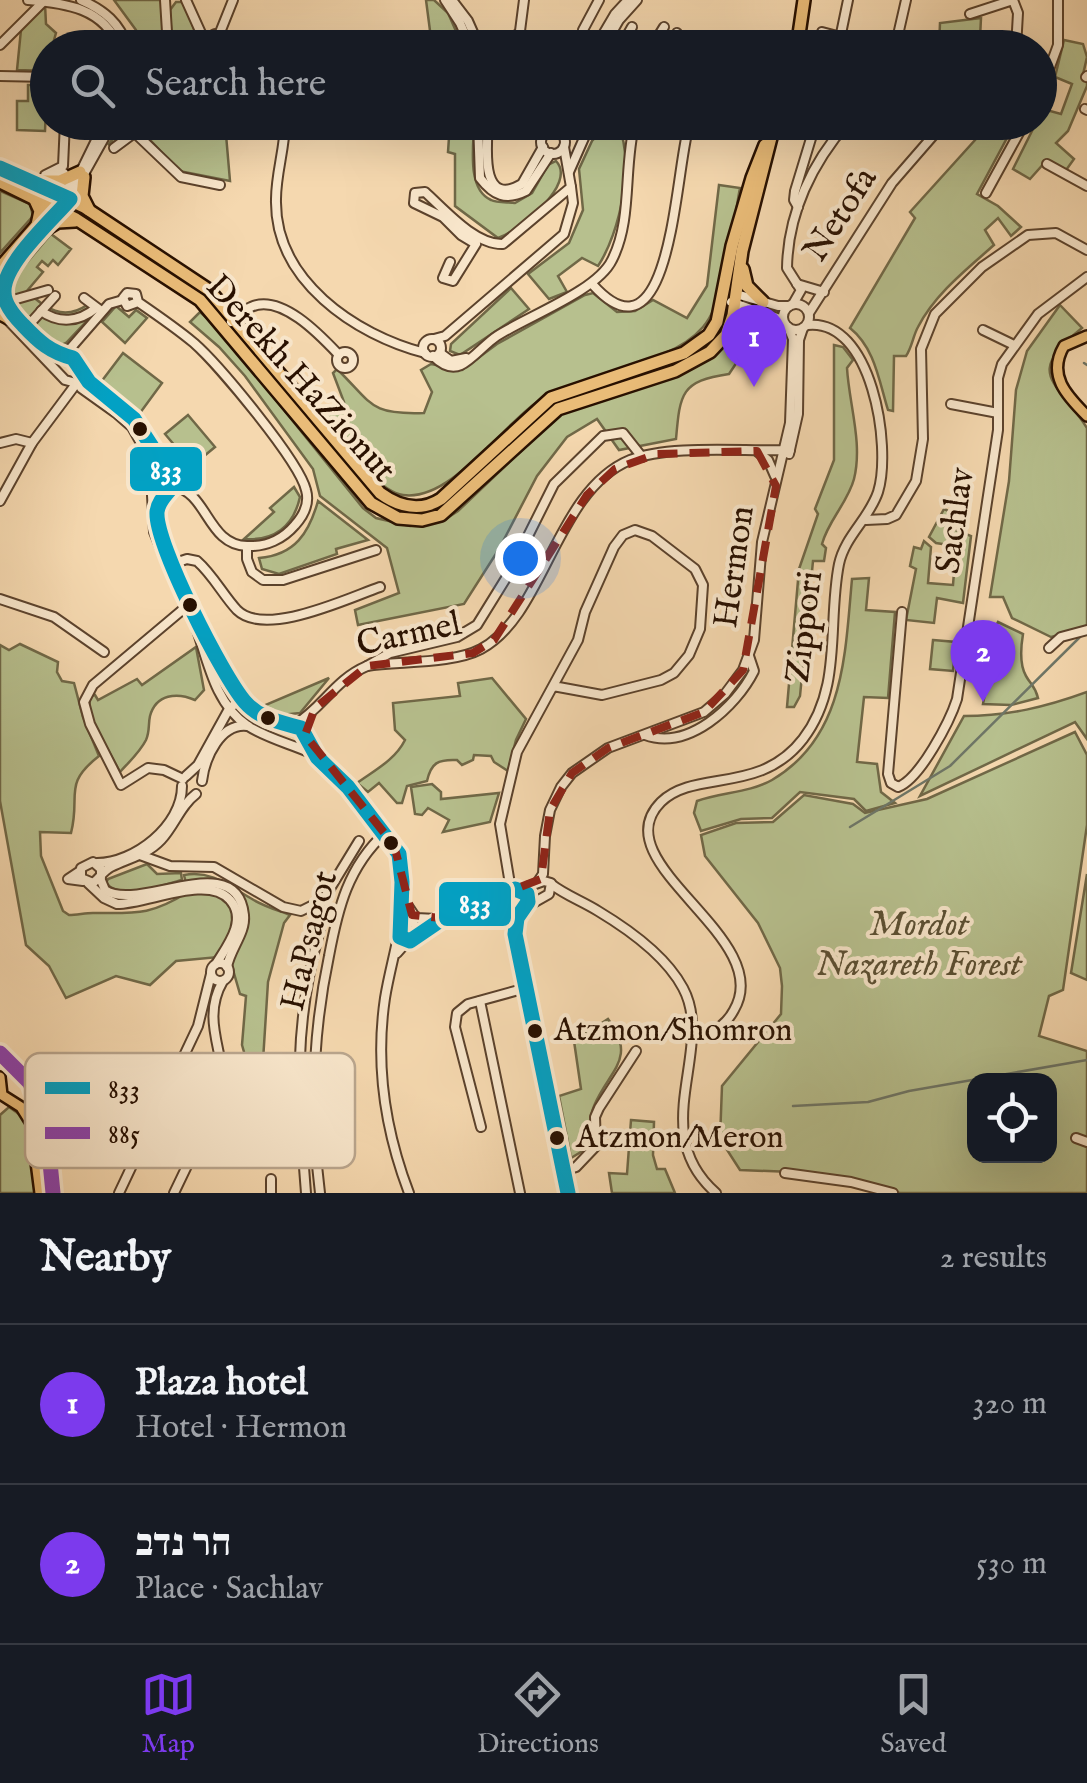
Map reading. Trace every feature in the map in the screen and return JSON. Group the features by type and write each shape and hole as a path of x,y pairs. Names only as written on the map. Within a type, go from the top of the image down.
{"highway":[{"path":"800,30 804,0"},
{"name":"Derekh HaZionut","path":"0,168 30,180 62,202 82,223 185,288 230,322 372,503 398,518 422,520 450,509 558,410 690,366 710,352 730,327 732,246 768,140"},
{"name":"Derekh HaZionut","path":"0,182 31,196 92,213 192,277 380,493 402,505 422,507 450,492 551,398 694,348 714,328 731,299 771,140"},
{"path":"30,180 50,182 82,174 82,196 92,213"},
{"path":"31,196 40,206 40,228 58,222 82,223"},
{"path":"730,327 744,312 760,306 747,286 742,256"}],"main road":[{"path":"0,281 4,265 62,202"},
{"path":"4,265 5,316"},
{"path":"1087,336 1064,346 1056,366 1068,396 1087,416"},
{"path":"0,1053 25,1080"},
{"path":"0,1087 8,1074 20,1074"},
{"path":"0,1076 4,1098 25,1112"},
{"path":"14,1103 25,1098"},
{"path":"37,1168 40,1193"},
{"path":"50,1168 53,1193"}],"street":[{"path":"28,0 90,13 108,30"},
{"path":"81,0 110,18 120,30"},
{"path":"164,0 166,30"},
{"path":"186,0 203,30"},
{"path":"216,30 234,0"},
{"path":"448,0 463,30"},
{"path":"448,0 472,30"},
{"path":"520,30 524,0"},
{"path":"584,30 599,0"},
{"path":"607,30 628,0"},
{"path":"612,30 636,0"},
{"path":"842,30 848,0"},
{"path":"899,30 906,0"},
{"path":"970,14 1013,0 1018,12 1017,30"},
{"path":"1057,48 1058,0"},
{"path":"0,44 44,2"},
{"path":"0,76 30,77"},
{"path":"50,182 64,173 44,175 63,166 64,140"},
{"path":"82,174 97,140"},
{"path":"62,202 102,140"},
{"path":"114,148 127,140"},
{"path":"142,140 181,176 220,185"},
{"path":"283,140 277,217 303,278 337,312 405,345 433,349 451,360 470,356 544,308 592,285 612,262 620,242 633,140"},
{"path":"479,140 480,178 498,196 526,192 547,150"},
{"path":"487,140 486,165 492,182 508,189 522,184 547,150"},
{"path":"542,140 547,150"},
{"path":"433,349 564,234 573,204 563,140"},
{"path":"569,172 583,140"},
{"path":"592,285 606,300 627,307 638,305 654,289 664,263 687,140"},
{"path":"798,207 794,191 810,140"},
{"path":"786,324 784,312 794,305 801,290 786,268 798,207 816,164 834,140"},
{"name":"Netofa","path":"807,320 892,184 930,140"},
{"path":"986,192 1015,140"},
{"path":"547,150 558,152 564,147"},
{"path":"1048,164 1087,186"},
{"path":"478,241 425,192 415,193 414,203 443,217 461,236 478,241 491,244 503,244 571,187"},
{"path":"866,520 896,515 916,480 923,439 922,348 936,314 982,267 1028,235 1056,233 1087,250"},
{"path":"450,262 444,278 453,281 478,241"},
{"name":"Sachlav","path":"902,612 888,774 891,783 898,787 909,782 917,771 949,720 957,699 998,413 1000,371 1038,314 1087,278"},
{"path":"797,284 824,292"},
{"path":"40,311 66,320 80,318 123,300 125,294 132,292 138,302 193,342 218,366 304,484 307,506 294,527 272,542 247,546 224,539 187,490 174,486"},
{"name":"Netofa","path":"794,305 810,303 824,292"},
{"path":"3,302 52,293 26,328"},
{"path":"84,298 99,310"},
{"path":"731,299 760,306 794,305"},
{"path":"230,322 254,305 286,312 314,328 339,354"},
{"name":"Zippori","path":"692,1037 716,1030 733,1012 741,993 740,973 730,951 656,858 648,826 661,802 672,794 766,770 803,740 821,710 830,674 843,550 866,520 882,478 884,439 858,354 852,344 807,320 794,305"},
{"path":"760,306 795,330 807,320"},
{"path":"54,369 53,362 75,343 99,310"},
{"path":"5,316 26,328 49,351 75,361 89,382 134,419 166,472"},
{"path":"5,316 62,378 77,383 132,427 147,458 151,477 154,532 230,710 248,726 317,757"},
{"name":"Hermon","path":"537,883 544,874 544,836 550,810 572,773 608,748 644,735 670,738 694,730 716,716 747,684 754,671 749,656 756,623 760,550 798,414 799,340 807,320"},
{"name":"Hermon","path":"786,324 793,339 792,414 787,450"},
{"path":"983,330 1014,345"},
{"path":"75,343 75,361"},
{"path":"0,501 32,443 82,372"},
{"path":"62,378 63,400"},
{"path":"951,404 998,413"},
{"path":"368,666 390,652 457,637 477,625 526,542 554,484 604,436 622,433 642,457"},
{"path":"0,442 16,439 32,443"},
{"name":"Carmel","path":"292,725 315,708 341,679 368,666 473,652 494,640 516,614 586,495 615,469 642,457 674,453 787,450"},
{"path":"757,451 774,470 776,486"},
{"path":"151,477 166,472 172,476 174,486"},
{"path":"174,486 157,508 172,564 248,704 262,716 304,733 317,757 348,787 398,854 402,908 384,1008 382,1085 396,1154 409,1193"},
{"path":"152,490 164,495"},
{"path":"553,686 602,695 661,680 674,672 690,655 700,629 702,585 695,570 652,536 636,530 623,534 585,612 578,640 517,752 501,816 513,890 507,907 568,1193"},
{"path":"247,546 246,558 252,572 270,582 376,550"},
{"path":"172,564 187,559 197,561 238,610 259,621 286,618 380,587"},
{"path":"0,599 54,617 104,652"},
{"path":"188,606 93,685 84,702 86,715 120,785 148,768 164,770 183,780 186,792 196,794"},
{"path":"1050,648 1061,637 1087,630"},
{"path":"84,878 86,862 96,864 136,852 154,839 179,802 183,780 198,765 230,710 235,704 248,704"},
{"name":"Carmel","path":"304,733 315,708"},
{"path":"284,744 282,735 292,725"},
{"path":"84,878 100,877 155,845 202,788 204,768 222,734 234,726 248,726"},
{"path":"295,748 303,743 304,733"},
{"path":"183,780 196,774 202,781"},
{"name":"HaPsagot","path":"315,1053 318,1005 344,891 361,858 385,833"},
{"path":"140,855 170,866 214,866 283,908 301,911 323,900 359,840"},
{"path":"155,845 157,860"},
{"name":"Hermon","path":"544,860 551,883"},
{"path":"96,864 105,890 118,897 206,882 228,889 240,902 244,919 228,976 218,992 214,1041 217,1053"},
{"path":"84,878 104,898 117,904 202,889 222,893 236,909 237,924 210,974 207,997 186,1053"},
{"path":"392,968 397,953 436,920 483,899 537,883 551,883 610,919 675,975 688,998 692,1037 683,1098 684,1130 695,1166 716,1193"},
{"path":"546,897 551,883"},
{"path":"402,884 412,915 436,920"},
{"path":"513,890 528,898 517,918 515,934"},
{"path":"483,899 498,900 517,912 546,897 570,897"},
{"path":"402,908 417,928 413,939"},
{"path":"399,929 412,922 436,920"},
{"path":"299,1053 304,992 320,929"},
{"path":"399,929 404,940 413,939"},
{"path":"216,964 228,967"},
{"path":"210,974 216,981 223,981"},
{"path":"481,1128 455,1026 457,1013 480,1001 526,988"},
{"path":"480,1001 520,1193"},
{"path":"192,1039 202,1035 214,1041"},
{"path":"564,1172 576,1167 596,1146 595,1117 636,1052"},
{"path":"20,1074 25,1071"},
{"path":"0,1105 14,1103"},
{"path":"1076,1138 1087,1142"},
{"path":"123,1192 134,1168"},
{"path":"174,1193 186,1168"},
{"path":"304,1168 306,1193"},
{"name":"HaPsagot","path":"318,1168 320,1193"},
{"path":"785,1173 851,1182 893,1193"},
{"path":"270,1179 271,1193"}],"highlighted area":[{"path":"757,451 776,486 743,670 704,712 608,748 572,773 550,810 541,879 440,918 412,915 394,845 305,735 315,708 367,666 473,653 494,640 587,495 615,469 657,454"}],"green space":[{"path":"114,0 161,0 163,30 136,30"},
{"path":"426,0 434,0 448,13 456,30 430,30"},
{"path":"176,2 185,2 194,30 171,30 170,10"},
{"path":"45,4 46,24 53,30 30,30 30,70 17,70 21,30"},
{"path":"981,18 980,30 940,30 940,23"},
{"path":"1064,40 1083,44 1087,57 1082,79 1087,86 1068,131 1056,143 1074,159 1064,173 1047,160 1030,179 1013,169 1028,140 1057,140 1057,113 1061,114 1072,84 1057,78"},
{"path":"30,85 30,130 17,130 17,101 28,101"},
{"path":"150,140 226,140 230,181 179,171"},
{"path":"449,140 473,140 475,176 483,194 491,200 515,203 532,193 548,165 556,161 561,171 559,182 543,206 498,238 455,206 455,154 448,152"},
{"path":"623,140 625,176 619,216 598,266 582,258 558,276 567,292 549,299 528,274 569,243 583,210 579,169 592,141"},
{"path":"975,140 1006,140 977,194 1021,227 1011,236 998,218 985,230 994,245 933,304 906,356 894,356 893,411 888,410 871,355 850,328 915,218 910,212"},
{"path":"719,185 740,188 728,261 711,314 688,341 669,352 556,391 523,413 457,475 421,494 403,495 381,484 321,419 344,402 333,373 337,369 373,405 392,412 424,413 432,392 421,370 431,364 462,370 497,344 585,295 593,293 617,312 635,311 653,300 687,318 707,286"},
{"path":"0,191 30,204 33,216 0,253"},
{"path":"51,234 71,249 58,265 53,260 48,266 42,261 37,267 43,272 27,291 55,311 70,312 87,305 96,311 66,343 57,347 16,312 7,296 12,280"},
{"path":"511,288 529,309 460,355 450,351 451,344"},
{"path":"1060,305 1082,328 1064,344 1050,368 1057,388 1087,428 1087,628 1051,637 1012,618 1003,597 990,597 1009,481 1016,390 1027,351"},
{"path":"116,306 129,317 136,310 147,318 125,343 102,322"},
{"path":"200,312 217,327 363,508 376,518 410,526 444,520 458,511 560,414 683,373 724,344 739,321 749,319 737,362 729,374 701,381 686,392 679,410 676,439 619,450 597,419 567,437 537,476 499,549 464,604 358,625 355,610 399,593 387,548 320,496 313,469 245,376 190,322"},
{"path":"834,345 843,347 853,360 847,368 856,465 851,487 822,544 826,548 824,561 813,561 800,696 794,707 787,707 799,569 818,514 815,509 834,460"},
{"path":"123,353 162,383 140,413 101,382"},
{"path":"188,415 215,447 192,466 165,434"},
{"path":"294,487 300,497 287,524 273,535 244,539 274,512 270,508"},
{"path":"318,501 368,540 336,549 337,554 279,574 262,569 259,558 282,552 299,540"},
{"path":"944,509 956,514 953,529 971,536 963,603 937,598 934,623 906,620 916,569 910,566 914,547 921,549 924,541 931,547 928,583 953,585 956,546 936,543 929,537"},
{"path":"869,578 866,610 895,612 888,698 864,697 857,762 877,764 881,792 895,803 866,811 854,799 800,792 772,818 741,819 701,831 694,813 697,801 772,780 796,762 814,741 837,692 852,579"},
{"path":"998,622 1023,634 1022,666 1038,698 1011,705 983,704 988,678 970,674 976,625 994,630"},
{"path":"933,640 956,642 953,671 930,669"},
{"path":"20,644 58,662 57,672 62,681 74,683 99,756 77,783 71,833 40,832 41,856 63,911 69,915 152,909 188,892 184,875 194,874 220,880 261,904 290,915 284,923 268,982 263,1053 244,1053 246,996 240,994 229,956 176,961 150,985 116,976 66,998 49,966 26,945 0,801 0,645 9,650"},
{"path":"196,647 204,690 195,700 174,696 157,703 150,716 146,740 120,772 89,715 90,696 95,695 98,700 137,679 142,685"},
{"path":"329,678 300,713 281,715 263,706"},
{"path":"492,678 526,719 508,771 491,756 474,755 473,760 462,765 457,760 440,761 433,766 427,781 407,786 402,803 397,803 379,783 368,792 357,783 390,759 405,740 395,730 393,703 460,696 458,683"},
{"path":"1087,692 1087,739 1075,722 920,796 964,716 1027,710"},
{"name":"Mordot Nazareth Forest","path":"1075,732 1087,755 1087,825 1063,990 1049,996 1039,1036 1087,1051 1087,1193 900,1193 816,1173 740,1170 720,1139 722,1086 781,1014 782,986 780,968 758,923 705,856 701,835 736,823 773,822 804,795 853,804 865,813 927,799"},
{"path":"432,784 441,792 441,799 499,793 490,822 443,832 449,820 428,808 422,815 415,814 411,787"},
{"path":"147,864 157,874 181,873 182,880 132,892 113,889 106,883 108,879"},
{"path":"1087,874 1087,980 1071,973"},
{"path":"608,1019 621,1044 621,1055 592,1111 589,1147 571,1158 559,1096 581,1089 574,1041"},
{"path":"9,1107 25,1118 25,1168 35,1168 40,1193 0,1193 0,1115"},
{"path":"631,1120 654,1122 653,1155 657,1169 665,1169 675,1193 612,1193 609,1173 627,1174"}],"waterway":[{"path":"850,827 950,766 1082,635"},
{"path":"793,1106 868,1102 909,1091 1087,1060"}],"transit line":[{"name":"833","path":"0,168 70,199 11,269 4,292 8,306 34,336 73,358 89,382 134,419 171,476 173,486 157,512 159,528 192,610 245,702 264,716 301,728 317,757 348,787 399,854 400,937 410,941 454,911 515,889 527,894 528,902 517,918 515,934 568,1193"},
{"name":"885","path":"0,1053 25,1078"},
{"name":"885","path":"51,1168 53,1193"}],"place":[{"name":"Plaza hotel","path":"754,387"},
{"name":"הר נדב","path":"983,702"},
{"name":"Atzmon/Shomron","path":"535,1031"},
{"name":"Atzmon/Meron","path":"557,1138"}]}
